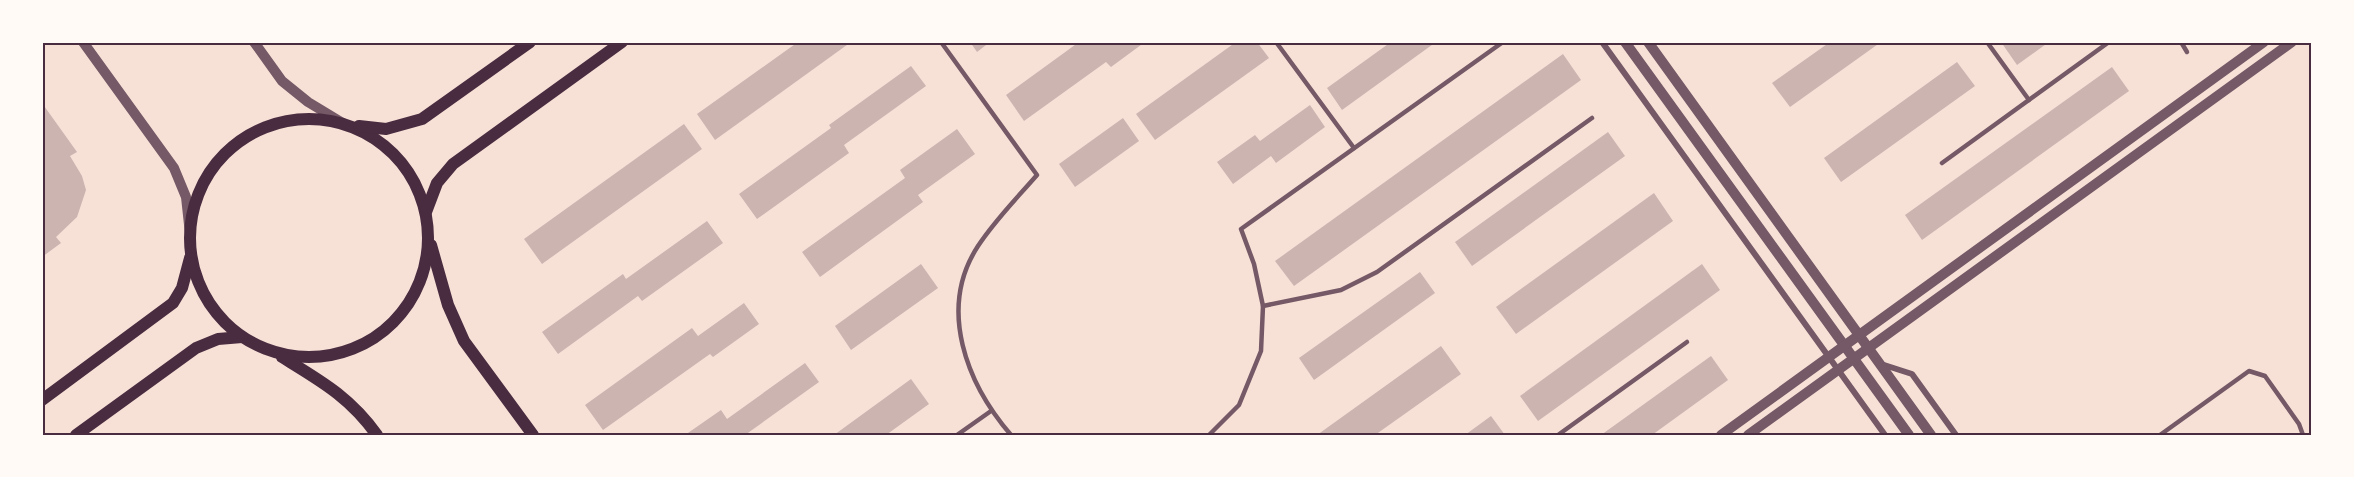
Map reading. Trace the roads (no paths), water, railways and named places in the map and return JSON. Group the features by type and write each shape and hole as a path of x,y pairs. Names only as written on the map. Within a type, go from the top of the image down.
{"main road":[{"path":"377,435 360,411 333,389 273,351 242,337 213,309 199,283 191,254 190,234 193,214 207,178 230,150 244,139 260,130 295,120 313,119 387,129 422,119 530,42"},
{"path":"426,213 437,183 453,164 622,42"},
{"path":"347,125 375,139 399,159 411,175 426,213 439,279 464,341 533,435"},
{"path":"273,351 299,357 319,357 339,354 376,337 392,324 416,292 423,273 429,233"},
{"path":"42,400 173,303 182,288 191,254"},
{"path":"76,435 196,348 218,339 242,337"}],"street":[{"path":"82,42 174,168 186,197 190,234"},
{"path":"254,42 282,81 308,102 347,125"},
{"path":"1602,42 1884,435"},
{"path":"1625,42 1909,435"},
{"path":"1648,42 1931,435"},
{"path":"1721,435 2264,42"},
{"path":"1748,435 2292,42"},
{"path":"1879,363 1912,374 1956,435"}],"lane":[{"path":"941,42 1037,175 1000,217 977,248 962,286 959,324 967,367 991,411 1011,435"},
{"path":"1276,42 1354,148"},
{"path":"1212,434 1239,405 1261,351 1263,306 1254,264 1241,229 1503,42"},
{"path":"1987,42 2029,100"},
{"path":"1942,163 2109,42"},
{"path":"2181,42 2187,52"},
{"path":"1263,306 1341,290 1377,272 1592,118"},
{"path":"1558,435 1687,342"},
{"path":"2160,435 2249,371 2265,376 2299,423 2303,435"},
{"path":"957,435 991,411"}]}
